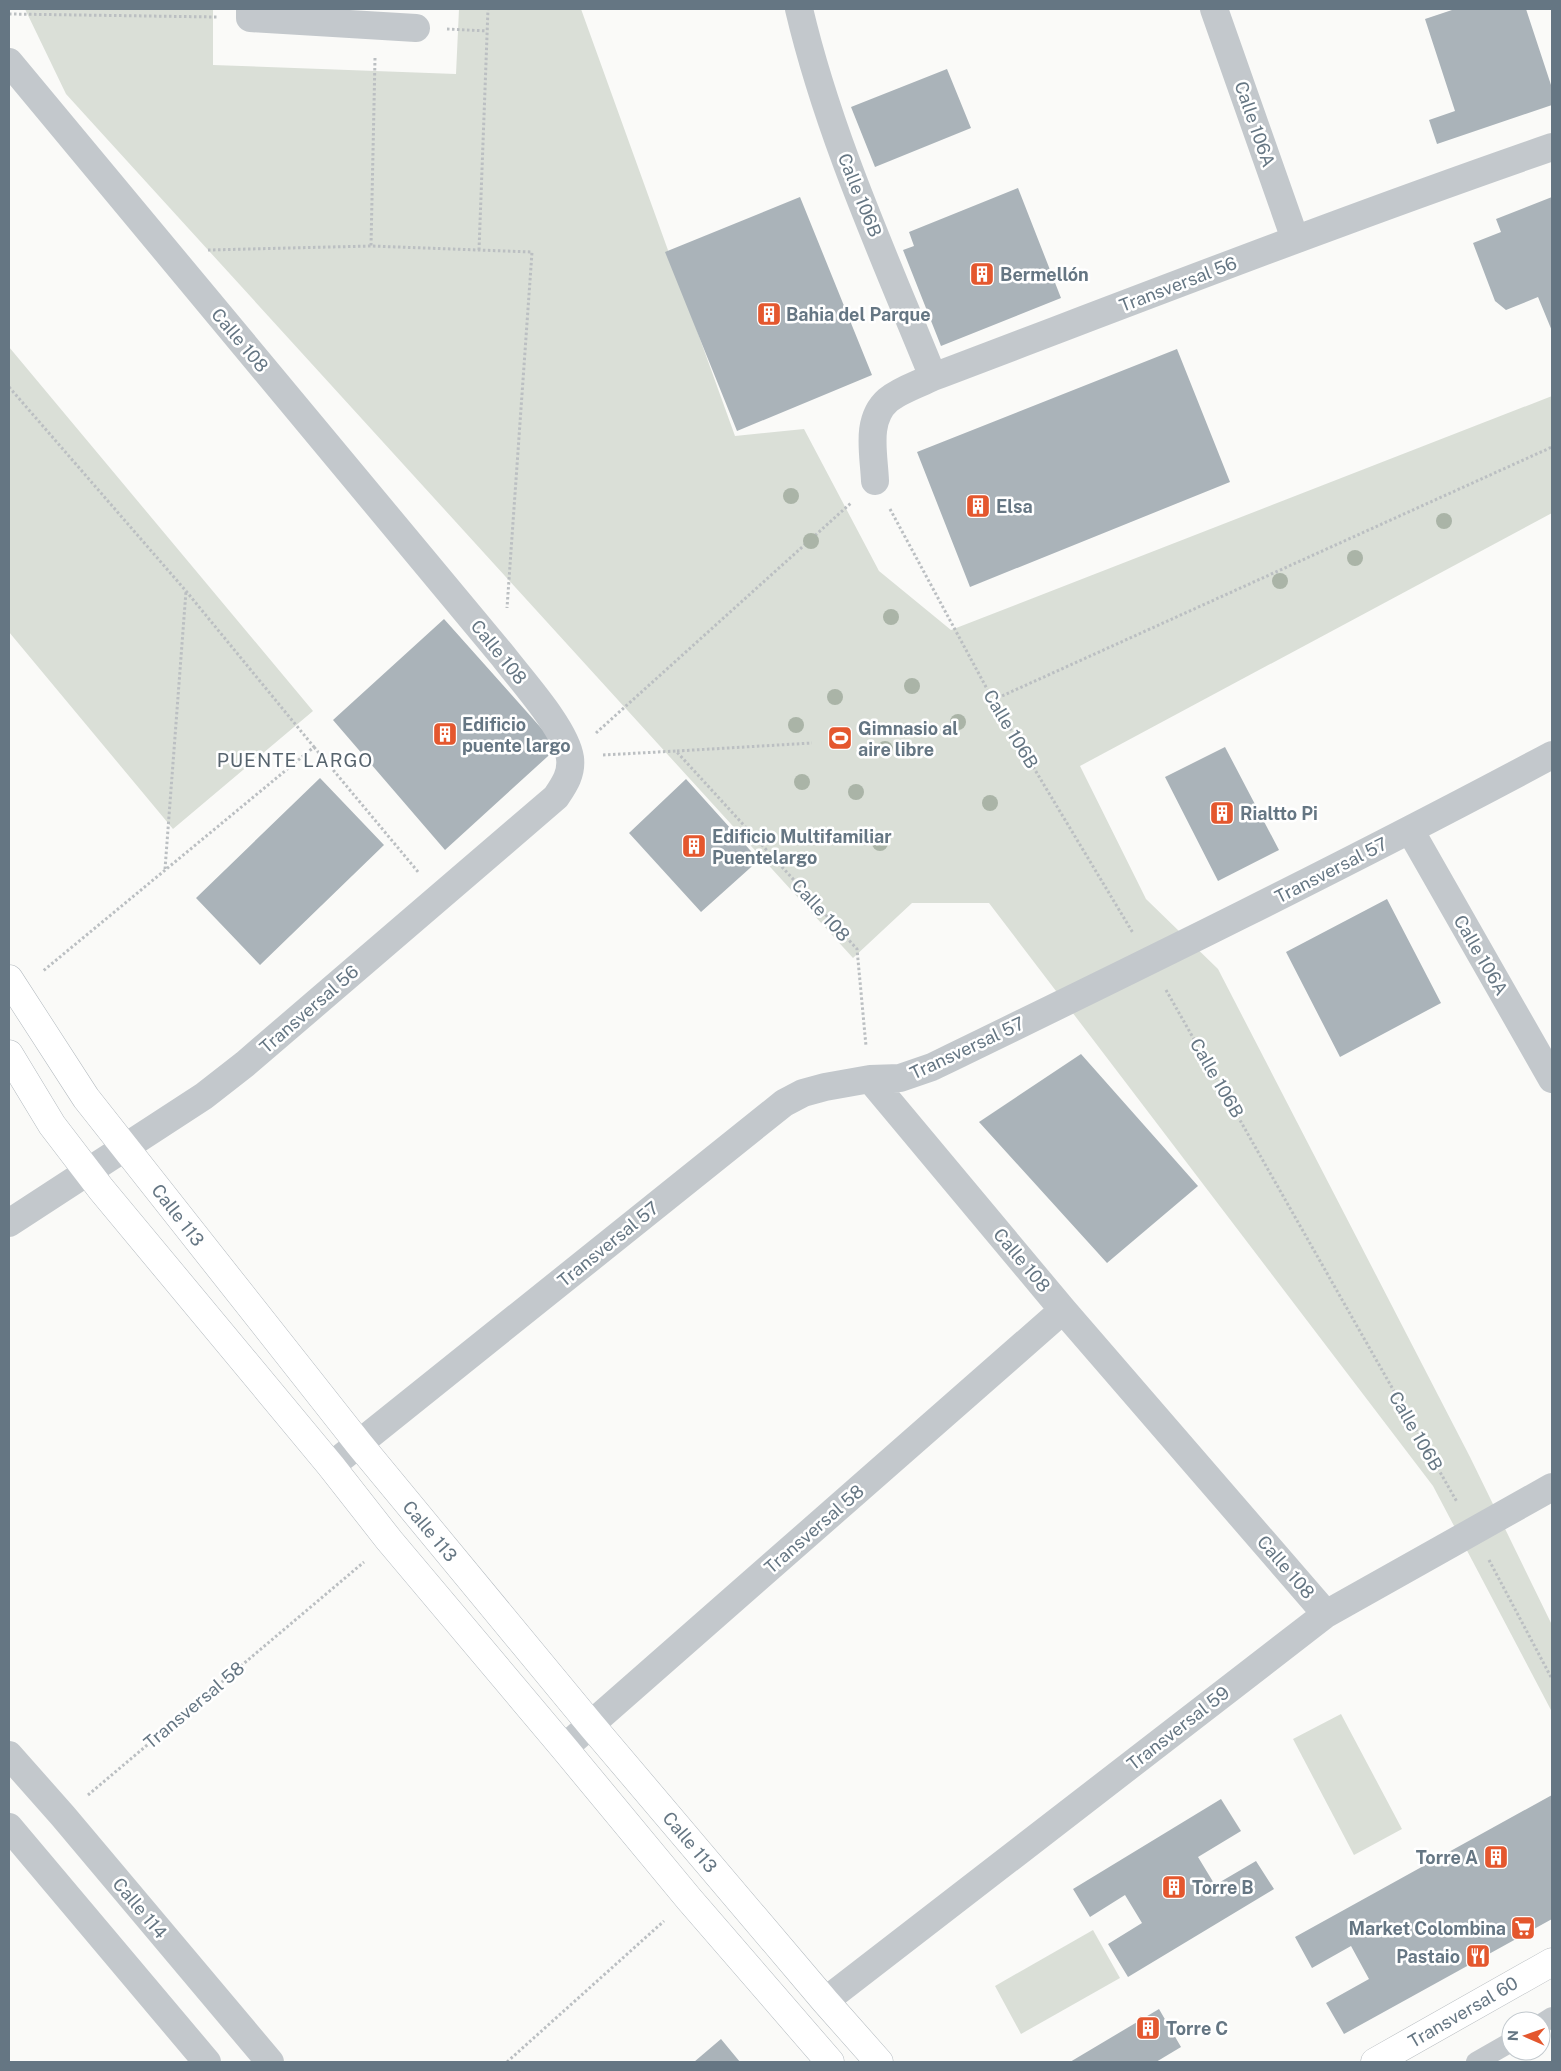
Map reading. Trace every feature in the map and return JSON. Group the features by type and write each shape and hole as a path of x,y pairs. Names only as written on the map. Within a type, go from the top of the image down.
{"street":[{"name":"Calle 106B","path":"799,9 835,134 933,378"},
{"name":"Calle 106A","path":"1214,9 1295,239"},
{"path":"250,13 376,26 416,28"},
{"name":"Calle 108","path":"9,62 503,656 557,725 570,757"},
{"name":"Transversal 56","path":"875,481 872,431 876,413 888,400 933,378 1295,239 1430,189 1552,147"},
{"name":"Transversal 57","path":"331,1466 784,1103 810,1091 870,1079 900,1078 932,1067 1150,961 1410,830 1552,755"},
{"name":"Transversal 56","path":"9,1223 204,1096 238,1069 556,797 565,784 570,772 570,757"},
{"name":"Calle 106A","path":"1410,830 1552,1079"},
{"name":"Calle 113","path":"9,978 86,1098 359,1444 591,1724 825,2001 879,2062"},
{"name":"Calle 113","path":"9,1054 52,1125 87,1171 331,1466 389,1540 688,1899 830,2062"},
{"name":"Calle 108","path":"870,1079 1064,1310 1326,1614"},
{"name":"Transversal 58","path":"564,1748 1064,1310"},
{"name":"Transversal 59","path":"825,2001 1326,1614 1552,1487"},
{"name":"Calle 114","path":"9,1755 63,1816 270,2062"},
{"path":"9,1827 207,2062"},
{"name":"Transversal 60","path":"1375,2062 1552,1962"}],"lane":[{"path":"1476,2062 1501,2048"}],"path":[{"path":"480,250 488,9"},
{"path":"9,14 250,13"},
{"path":"371,246 376,26"},
{"path":"416,28 487,31"},
{"path":"165,250 371,246 532,252 503,656"},
{"path":"9,387 186,591 439,897"},
{"path":"993,700 1552,447"},
{"path":"570,757 875,481"},
{"name":"Calle 106B","path":"875,481 993,700 1150,961 1473,1531 1552,1679"},
{"path":"165,869 186,591"},
{"path":"570,757 812,743"},
{"path":"39,975 314,747"},
{"name":"Calle 108","path":"676,751 857,949 870,1079"},
{"name":"Transversal 58","path":"63,1816 365,1561"},
{"path":"507,2062 668,1918"}],"shaded area":[{"path":"25,9 213,9 213,65 456,74 459,9 581,9 735,436 804,429 879,571 951,630 1552,396 1552,513 1080,766 1146,899 1218,969 1470,1457 1552,1625 1552,1712 1433,1486 989,903 912,903 853,958 66,94"},
{"path":"9,347 313,711 173,829 9,632"},
{"path":"1341,1714 1402,1829 1354,1855 1293,1739"},
{"path":"1093,1930 1120,1978 1021,2034 995,1986"}],"building":[{"path":"1455,9 1526,9 1552,88 1552,105 1437,144 1429,120 1455,111 1425,19"},
{"path":"947,69 971,128 875,167 851,107"},
{"name":"Bermellón","path":"1018,188 1061,298 941,346 903,250 914,246 909,232"},
{"name":"Bahia del Parque","path":"800,197 872,375 737,431 665,252"},
{"path":"1552,197 1552,331 1538,297 1506,310 1495,301 1473,243 1501,232 1496,219"},
{"path":"1177,349 1230,482 970,587 917,452"},
{"name":"Edificio puente largo","path":"444,619 558,747 445,850 333,720"},
{"name":"Rialtto Pi","path":"1225,747 1279,850 1218,881 1165,777"},
{"path":"320,778 384,845 260,965 196,898"},
{"name":"Edificio Multifamiliar Puentelargo","path":"686,779 759,860 701,912 629,833"},
{"path":"1387,899 1441,1003 1340,1057 1286,952"},
{"path":"1081,1054 1198,1186 1107,1263 979,1122"},
{"name":"Torre A","path":"1552,1795 1552,1919 1344,2034 1326,2003 1369,1979 1351,1946 1312,1968 1295,1937"},
{"name":"Torre B","path":"1221,1799 1241,1831 1198,1857 1215,1885 1256,1861 1274,1889 1128,1977 1108,1944 1142,1923 1125,1895 1090,1917 1073,1889"},
{"name":"Torre C","path":"1159,2009 1181,2047 1156,2062 1070,2062"},
{"path":"721,2039 740,2062 694,2062"}],"place":[{"name":"Bermellón","path":"982,274"},
{"name":"Bahia del Parque","path":"769,314"},
{"name":"Elsa","path":"978,506"},
{"name":"Edificio puente largo","path":"445,734"},
{"name":"Gimnasio al aire libre","path":"840,738"},
{"name":"Rialtto Pi","path":"1222,813"},
{"name":"Edificio Multifamiliar Puentelargo","path":"694,846"},
{"name":"Torre A","path":"1496,1857"},
{"name":"Torre B","path":"1174,1887"},
{"name":"Market Colombina","path":"1523,1928"},
{"name":"Pastaio","path":"1478,1956"},
{"name":"Torre C","path":"1148,2028"}],"district":[{"name":"PUENTE LARGO","path":"295,760"}]}
